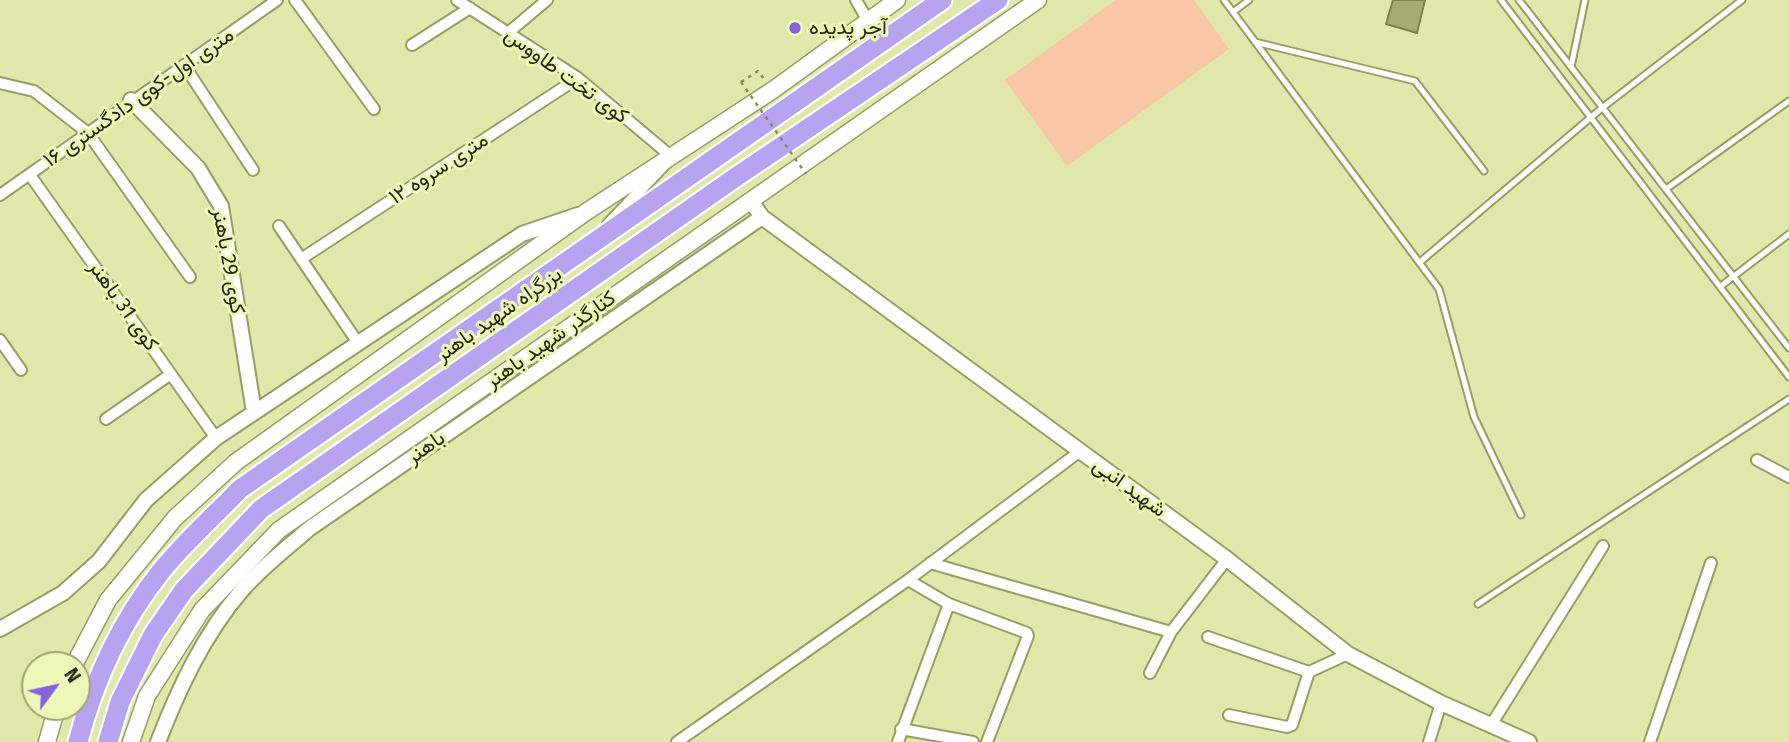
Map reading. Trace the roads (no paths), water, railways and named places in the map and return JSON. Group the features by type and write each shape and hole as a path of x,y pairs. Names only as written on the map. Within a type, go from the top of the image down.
{"highway":[{"name":"بزرگراه شهید باهنر","path":"78,742 91,693 122,630 162,570 240,489 592,241 942,0"},
{"name":"بزرگراه شهید باهنر","path":"108,742 120,702 153,635 184,590 261,509 736,177 997,2"}],"main road":[{"path":"81,651 108,600 175,518 236,462 586,212 773,90 897,0"},
{"name":"کنارگذر شهید باهنر","path":"131,742 147,696 202,610 279,530 1038,0"},
{"path":"47,742 53,721"}],"street":[{"name":"۱۶ متری اول-کوی دادگستری","path":"0,195 131,100 277,0"},
{"path":"295,0 374,109"},
{"name":"کوی تخت طاووس","path":"457,0 578,78 672,157"},
{"path":"509,32 547,0"},
{"path":"856,0 868,20"},
{"path":"412,45 470,8"},
{"path":"184,65 253,170"},
{"name":"۱۲ متری سروه","path":"301,259 578,78"},
{"path":"0,83 34,91 88,133 190,277"},
{"name":"کوی 29 باهنر","path":"131,100 198,168 221,206 254,412"},
{"path":"592,241 672,157"},
{"name":"کوی 31 باهنر","path":"30,175 216,438"},
{"name":"شهید انبی","path":"751,201 762,217 1227,559 1348,654 1441,703 1528,742"},
{"path":"0,629 63,593 99,561 146,500 216,438 522,234 586,212"},
{"name":"باهنر","path":"158,742 176,695 212,630 241,590 263,568 310,528 762,217"},
{"path":"279,226 358,343"},
{"path":"0,340 21,370"},
{"path":"106,419 171,374"},
{"path":"677,742 908,580 1079,452"},
{"path":"1757,460 1789,477"},
{"path":"1492,725 1603,546"},
{"path":"1150,673 1171,632 1227,559"},
{"path":"1650,742 1711,563"},
{"path":"930,564 1171,632"},
{"path":"908,580 949,604 1025,630 1028,636 987,742"},
{"path":"898,742 949,604"},
{"path":"1208,637 1309,672 1348,654"},
{"path":"1229,715 1287,727 1292,725 1309,672"},
{"path":"1429,742 1441,703"},
{"path":"901,729 974,742"}],"lane":[{"path":"1224,0 1439,289 1474,417 1521,515"},
{"path":"1233,12 1249,0"},
{"path":"1501,0 1789,377"},
{"path":"1519,0 1789,348"},
{"path":"1571,67 1586,0"},
{"path":"1420,262 1602,108 1742,0"},
{"path":"1255,42 1415,81 1484,171"},
{"path":"1666,189 1789,101"},
{"path":"1721,286 1789,234"},
{"path":"1478,604 1789,399"}],"place":[{"name":"آجر پدیده","path":"795,28"}]}
